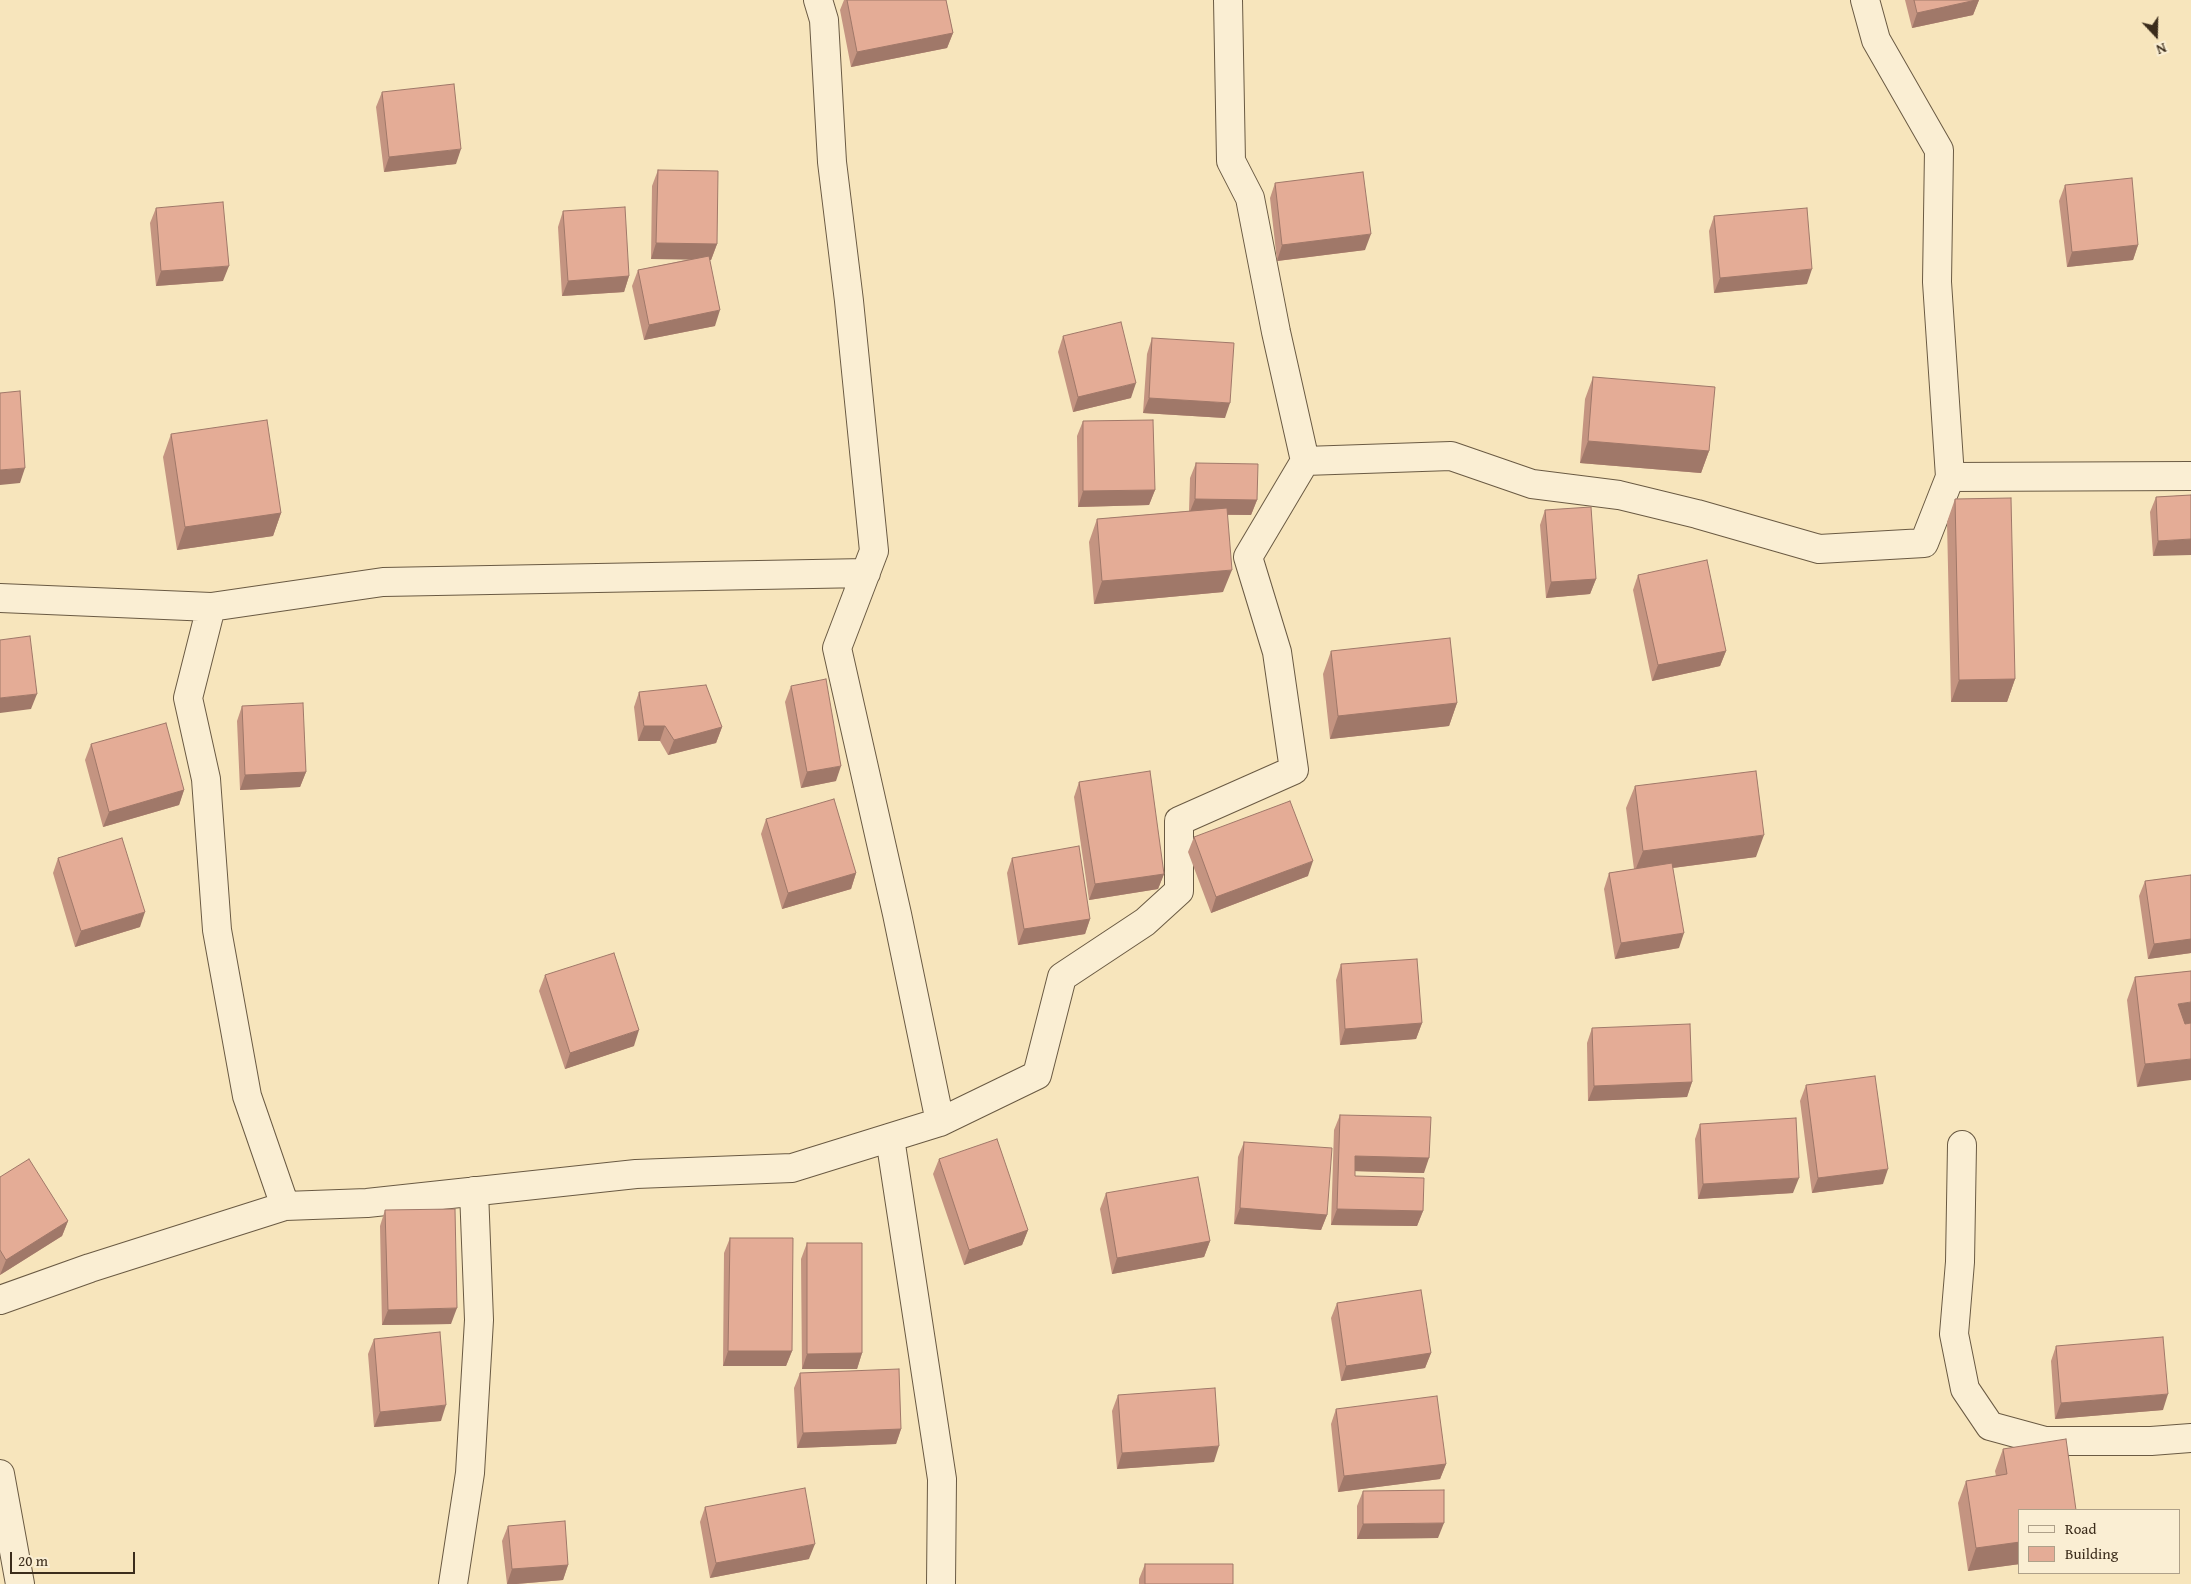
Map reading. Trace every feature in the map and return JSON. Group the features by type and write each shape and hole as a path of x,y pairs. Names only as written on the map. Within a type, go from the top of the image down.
{"street":[{"path":"818,0 824,20 832,162 849,300 874,551 837,648 897,914 940,1122"},
{"path":"0,1300 90,1268 285,1206 367,1203 636,1174 792,1168 940,1122 1037,1075 1062,977 1144,922 1179,891 1178,821 1294,770 1277,652 1248,557 1305,461 1276,332 1250,198 1231,161 1228,0"},
{"path":"1305,461 1451,456 1532,484 1619,495 1697,514 1819,550 1924,543 1950,476 1937,282 1939,150 1876,40 1864,0"},
{"path":"1950,476 2191,476"},
{"path":"0,598 211,607 383,582 866,573"},
{"path":"211,607 188,698 206,779 217,930 247,1096 285,1206"},
{"path":"890,1138 942,1479 940,1584"},
{"path":"1962,1145 1960,1262 1954,1334 1965,1389 1990,1426 2045,1441 2151,1442 2191,1438"},
{"path":"453,1584 470,1473 478,1329 474,1191"},
{"path":"0,1474 20,1584"}],"building":[{"path":"847,0 946,0 953,33 857,52"},
{"path":"1914,0 1976,0 1917,13"},
{"path":"454,84 461,149 389,157 382,92"},
{"path":"658,170 718,171 717,244 656,243"},
{"path":"1363,172 1371,234 1282,245 1275,183"},
{"path":"2132,178 2138,245 2072,252 2065,185"},
{"path":"223,202 229,266 161,271 156,208"},
{"path":"625,207 629,276 568,281 563,211"},
{"path":"1807,208 1812,269 1720,278 1714,216"},
{"path":"709,256 720,310 649,325 638,270"},
{"path":"1121,322 1136,383 1078,397 1063,336"},
{"path":"1152,338 1234,343 1230,403 1149,398"},
{"path":"1593,377 1715,387 1709,451 1588,441"},
{"path":"20,391 25,468 0,470 0,393"},
{"path":"267,420 281,513 185,527 171,434"},
{"path":"1153,420 1155,490 1083,491 1083,421"},
{"path":"1196,463 1258,464 1257,500 1195,499"},
{"path":"2191,495 2191,539 2158,541 2156,497"},
{"path":"2011,498 2015,679 1959,680 1955,499"},
{"path":"1591,507 1596,579 1551,582 1545,510"},
{"path":"1227,508 1232,570 1102,581 1097,519"},
{"path":"1707,560 1726,651 1658,665 1638,575"},
{"path":"30,636 37,694 0,698 0,640"},
{"path":"1450,638 1457,703 1338,716 1331,651"},
{"path":"826,679 841,766 807,772 791,686"},
{"path":"706,685 722,727 674,740 665,726 644,726 639,692"},
{"path":"303,703 306,772 245,775 242,706"},
{"path":"166,723 184,790 109,812 91,744"},
{"path":"1150,771 1164,874 1095,884 1079,782"},
{"path":"1756,771 1764,835 1643,851 1635,786"},
{"path":"834,799 856,873 788,893 766,819"},
{"path":"1290,801 1313,861 1216,897 1194,837"},
{"path":"122,838 145,912 81,931 58,858"},
{"path":"1079,846 1090,919 1024,929 1012,858"},
{"path":"1672,863 1684,933 1621,943 1609,873"},
{"path":"2191,875 2191,939 2154,944 2145,881"},
{"path":"614,953 639,1030 570,1053 545,975"},
{"path":"1417,959 1422,1023 1345,1029 1341,964"},
{"path":"2191,971 2191,1002 2178,1004 2185,1024 2191,1023 2191,1059 2145,1064 2135,977"},
{"path":"1690,1024 1692,1082 1594,1086 1592,1028"},
{"path":"1875,1076 1888,1169 1818,1178 1806,1085"},
{"path":"1340,1115 1431,1117 1429,1158 1355,1156 1355,1176 1424,1178 1423,1211 1337,1209"},
{"path":"1796,1118 1799,1178 1703,1184 1700,1124"},
{"path":"997,1139 1028,1230 969,1250 939,1159"},
{"path":"1244,1142 1332,1148 1327,1215 1240,1208"},
{"path":"29,1159 68,1221 6,1260 0,1250 0,1177"},
{"path":"1198,1177 1210,1241 1117,1258 1106,1193"},
{"path":"455,1209 457,1308 388,1310 385,1210"},
{"path":"730,1238 793,1238 792,1351 728,1351"},
{"path":"807,1243 862,1243 862,1353 807,1354"},
{"path":"1421,1290 1431,1353 1346,1366 1337,1303"},
{"path":"440,1332 446,1405 380,1412 374,1339"},
{"path":"2163,1337 2168,1394 2061,1403 2056,1346"},
{"path":"899,1369 901,1429 803,1433 800,1373"},
{"path":"1215,1388 1219,1446 1122,1453 1118,1395"},
{"path":"1437,1396 1446,1464 1344,1476 1336,1409"},
{"path":"2066,1439 2076,1509 2018,1509 2018,1542 1976,1548 1966,1481 2007,1474 2003,1449"},
{"path":"805,1488 815,1544 716,1563 705,1507"},
{"path":"1444,1490 1444,1523 1363,1524 1363,1491"},
{"path":"565,1521 568,1565 512,1569 508,1526"},
{"path":"1145,1564 1233,1564 1233,1584 1145,1584"}]}
